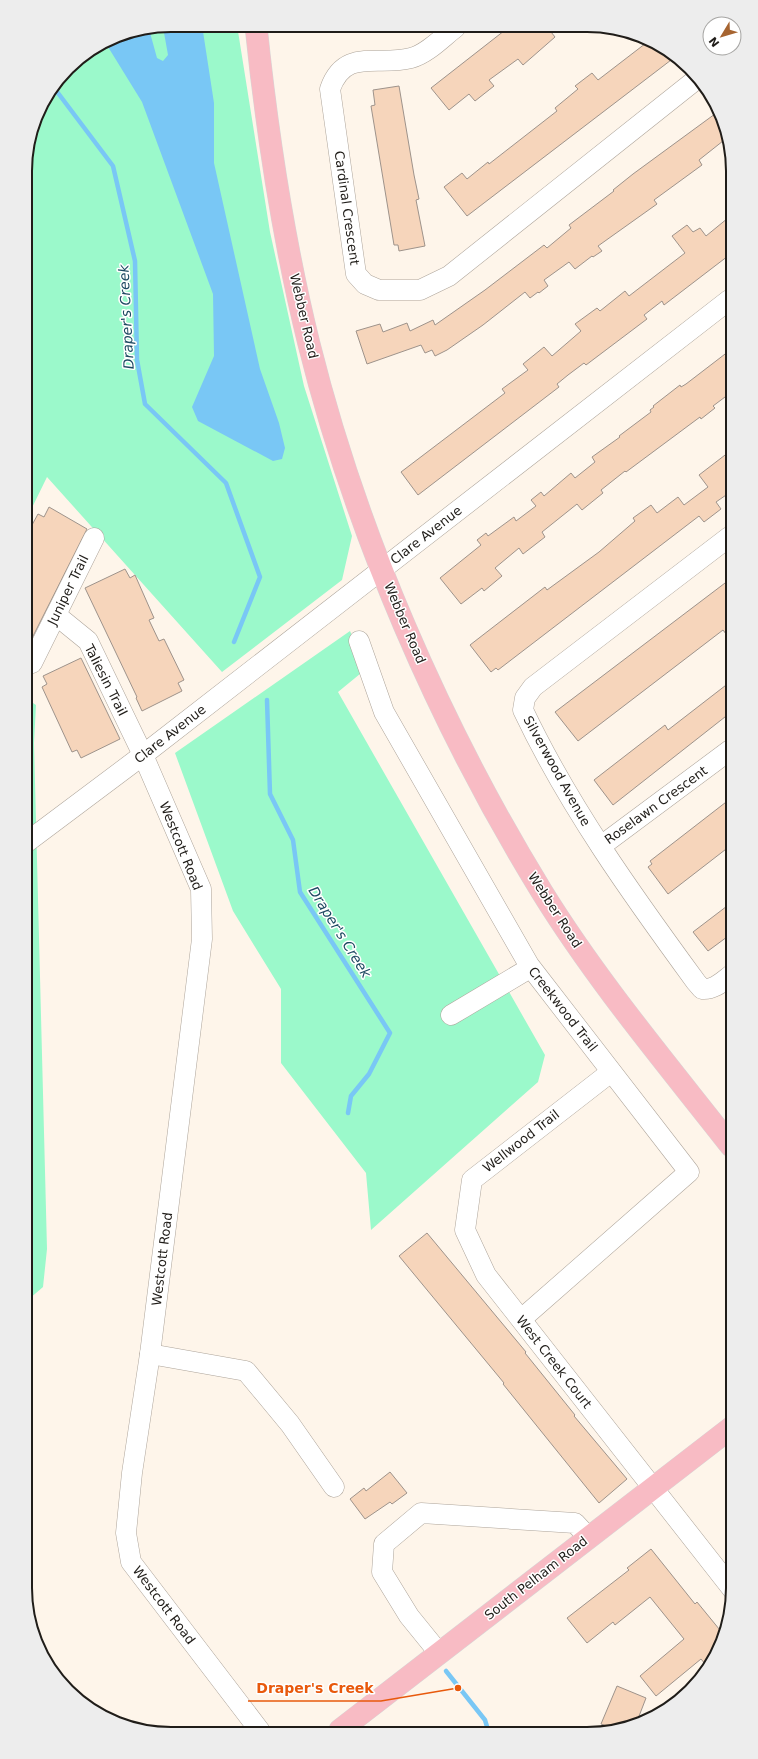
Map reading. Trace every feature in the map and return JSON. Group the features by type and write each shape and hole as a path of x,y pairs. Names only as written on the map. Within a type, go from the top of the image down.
{"main road":[{"name":"Webber Road","path":"257,32 270,145 278,195 309,345 337,441 382,569 418,657 460,744 507,832 543,893 592,966 726,1140"},
{"name":"South Pelham Road","path":"344,1727 726,1432"}],"street":[{"name":"Cardinal Crescent","path":"450,32 425,51 411,58 361,62 345,66 334,76 330,90 356,274 364,284 379,290 420,290 449,276 693,82"},
{"name":"Clare Avenue","path":"32,839 143,755 726,302"},
{"name":"Juniper Trail","path":"32,663 94,538"},
{"name":"Silverwood Avenue","path":"726,539 533,687 525,698 523,710 575,806 638,903 702,989 715,987 726,979"},
{"name":"Taliesin Trail","path":"56,615 67,622 88,641 143,755"},
{"name":"Creekwood Trail","path":"359,641 384,712 530,968 689,1172 526,1315"},
{"name":"Roselawn Crescent","path":"601,846 726,753"},
{"name":"Westcott Road","path":"143,755 201,889 202,939 150,1354 132,1473 126,1533 131,1562 147,1585 257,1727"},
{"path":"451,1015 530,968"},
{"name":"Wellwood Trail","path":"465,1230 472,1180 611,1072"},
{"name":"West Creek Court","path":"465,1230 486,1275 726,1581"},
{"path":"150,1354 246,1371 290,1424 334,1487"},
{"path":"439,1653 409,1616 382,1572 384,1544 421,1513 575,1523 589,1538"}],"green space":[{"path":"162,32 238,32 270,232 304,386 352,536 342,580 222,672 47,477 32,508 32,162 39,126 55,94 66,79 94,55 126,39"},
{"path":"350,631 366,669 338,692 545,1055 538,1082 371,1230 366,1173 281,1063 281,989 233,911 175,753"},
{"path":"32,702 36,705 34,743 47,1249 43,1287 32,1296"}],"water":[{"path":"164,32 203,32 214,103 214,163 260,369 279,423 285,448 282,459 273,461 198,421 192,407 214,356 213,294 142,102 108,48 126,39 150,34 157,58 163,61 168,55"}],"building":[{"path":"503,32 551,32 555,37 523,65 518,59 489,80 494,86 475,101 469,94 449,110 431,88"},
{"path":"645,44 671,60 467,216 444,187 462,173 467,179 488,162 489,164 557,111 555,108 578,89 575,86 592,73 598,80"},
{"path":"399,86 419,199 416,200 425,246 399,251 398,245 394,245 371,106 375,105 373,90"},
{"path":"714,115 722,141 699,160 702,165 654,200 657,204 598,246 602,251 593,257 592,256 575,269 569,262 544,280 548,286 539,293 538,292 530,298 525,292 483,325 447,350 435,356 432,350 425,353 421,345 367,364 356,331 380,324 383,332 407,323 410,331 433,320 435,325 485,290 544,245 547,248 571,228 569,225 614,191 613,190"},
{"path":"726,220 726,258 664,305 662,301 644,315 647,319 586,365 584,363 568,375 557,384 559,387 418,495 401,472 505,393 502,389 528,370 523,364 544,347 552,356 581,331 575,324 597,308 600,311 625,291 629,296 685,253 672,236 687,225 693,232 700,228 706,236"},
{"path":"726,353 726,396 713,406 715,408 701,419 700,417 626,472 625,471 601,490 603,493 582,510 577,504 542,532 545,537 523,554 519,548 495,568 502,576 484,591 482,588 461,604 440,578 481,545 477,540 486,533 488,536 514,517 516,521 536,506 531,500 541,492 544,496 571,473 575,478 595,462 592,457 651,412 650,410 654,407 653,406 680,385 681,387"},
{"path":"726,454 726,495 716,502 721,509 704,522 699,516 498,670 496,668 491,672 470,645 545,587 547,590 599,552 635,521 633,518 651,505 657,513 678,497 684,505 708,487 699,475"},
{"path":"49,507 87,529 32,638 32,525 38,514 44,517"},
{"path":"125,569 130,578 135,575 154,618 149,620 159,641 164,639 184,680 178,683 182,691 142,711 136,698 137,697 85,588"},
{"path":"726,582 726,634 723,630 578,741 555,712"},
{"path":"81,658 120,739 81,758 77,750 72,752 42,687 47,684 43,676"},
{"path":"726,685 726,716 613,805 594,780 665,725 668,730"},
{"path":"726,802 726,849 668,894 648,867 652,864 650,861"},
{"path":"726,907 726,938 708,951 693,932"},
{"path":"427,1233 526,1352 525,1353 575,1415 574,1416 627,1479 599,1503 503,1384 504,1383 399,1256"},
{"path":"390,1472 407,1493 392,1504 390,1502 365,1519 350,1499 364,1488 366,1491"},
{"path":"651,1549 695,1604 697,1602 719,1629 704,1663 701,1659 656,1696 640,1676 684,1639 650,1597 615,1625 613,1622 587,1643 567,1618 629,1570 627,1568"},
{"path":"617,1686 646,1698 639,1717 606,1726 601,1724"}],"waterway":[{"name":"Draper's Creek","path":"56,92 113,166 135,261 137,360 145,404 226,483 260,577 234,642"},
{"name":"Draper's Creek","path":"267,700 270,794 293,840 300,892 390,1033 369,1074 351,1096 348,1113"},
{"name":"Draper's Creek","path":"446,1671 485,1720 487,1727"}],"place":[{"name":"Draper's Creek","path":"458,1688"}]}
